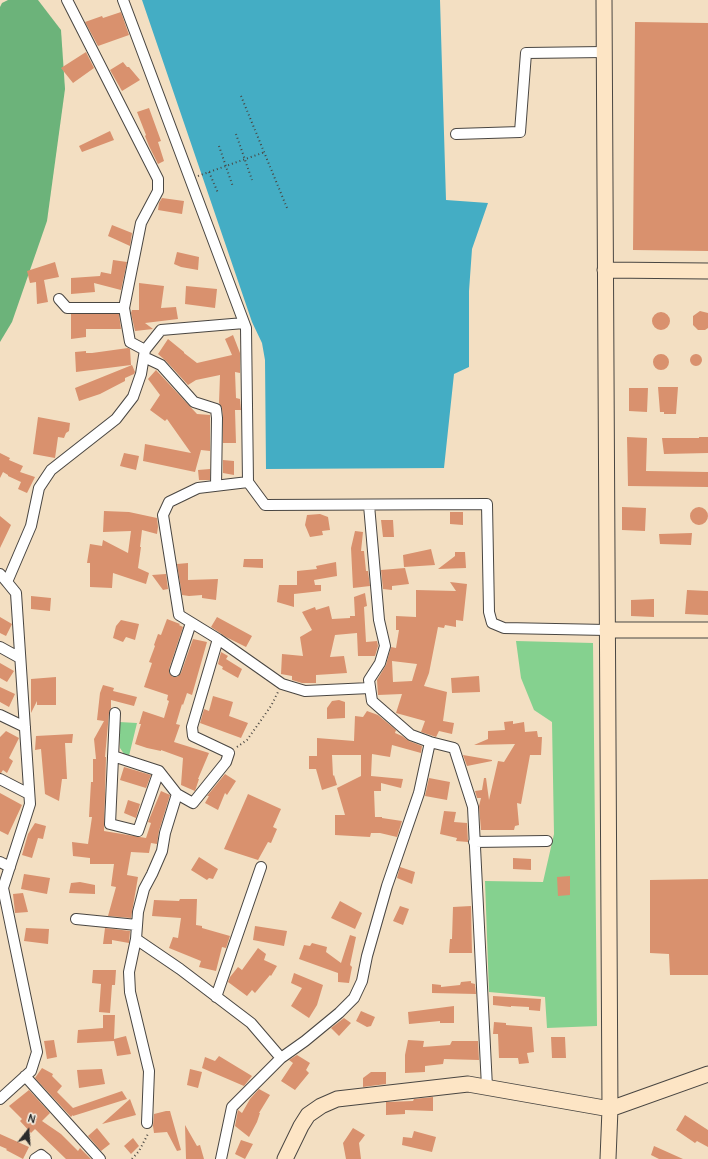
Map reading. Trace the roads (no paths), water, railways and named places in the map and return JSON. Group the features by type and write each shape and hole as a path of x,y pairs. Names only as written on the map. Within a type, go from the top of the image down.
{"street":[{"path":"67,0 158,179 158,191 141,224 124,308 130,342 161,366 194,402 216,409 216,486"},
{"path":"123,0 246,328 248,482 266,505 487,504 489,612 492,623 504,628 708,630"},
{"path":"604,0 604,270 610,1109 608,1159"},
{"path":"456,134 520,132 526,53 604,52"},
{"path":"604,270 708,271"},
{"path":"59,299 67,308 124,308"},
{"path":"0,1099 31,1071 37,1052 3,888 30,804 16,593 4,578 31,526 39,488 51,470 116,419 133,397 141,374 144,353 161,330 244,323"},
{"path":"248,482 198,488 169,502 163,515 179,615 218,639 282,684 305,691 370,688"},
{"path":"369,504 379,620 385,646 380,662 369,680 372,701 411,735 430,742 454,748 473,807 487,1088"},
{"path":"175,671 191,622"},
{"path":"113,756 159,770 178,794 193,804 226,762 229,753 193,736 192,727 218,639"},
{"path":"0,647 20,658"},
{"path":"115,713 110,824 138,831 159,770"},
{"path":"0,715 25,727"},
{"path":"221,1159 232,1107 281,1058 305,1041 339,1013 354,998 362,981 369,948 386,886 419,793 430,742"},
{"path":"0,779 29,794"},
{"path":"146,1123 149,1071 130,992 130,972 136,938 138,912 144,889 162,851 165,833 178,794"},
{"path":"474,842 547,841"},
{"path":"0,862 10,867"},
{"path":"216,997 261,867"},
{"path":"76,919 137,925"},
{"path":"136,938 251,1023 281,1058"},
{"path":"286,1159 301,1126 308,1115 321,1106 337,1100 468,1084 610,1109 708,1074"},
{"path":"25,1076 100,1159"},
{"path":"35,1159 40,1155 46,1159"}],"water":[{"path":"142,0 440,0 446,200 488,203 472,249 469,291 469,367 454,374 444,468 266,469 265,360 262,343 252,322"}]}
